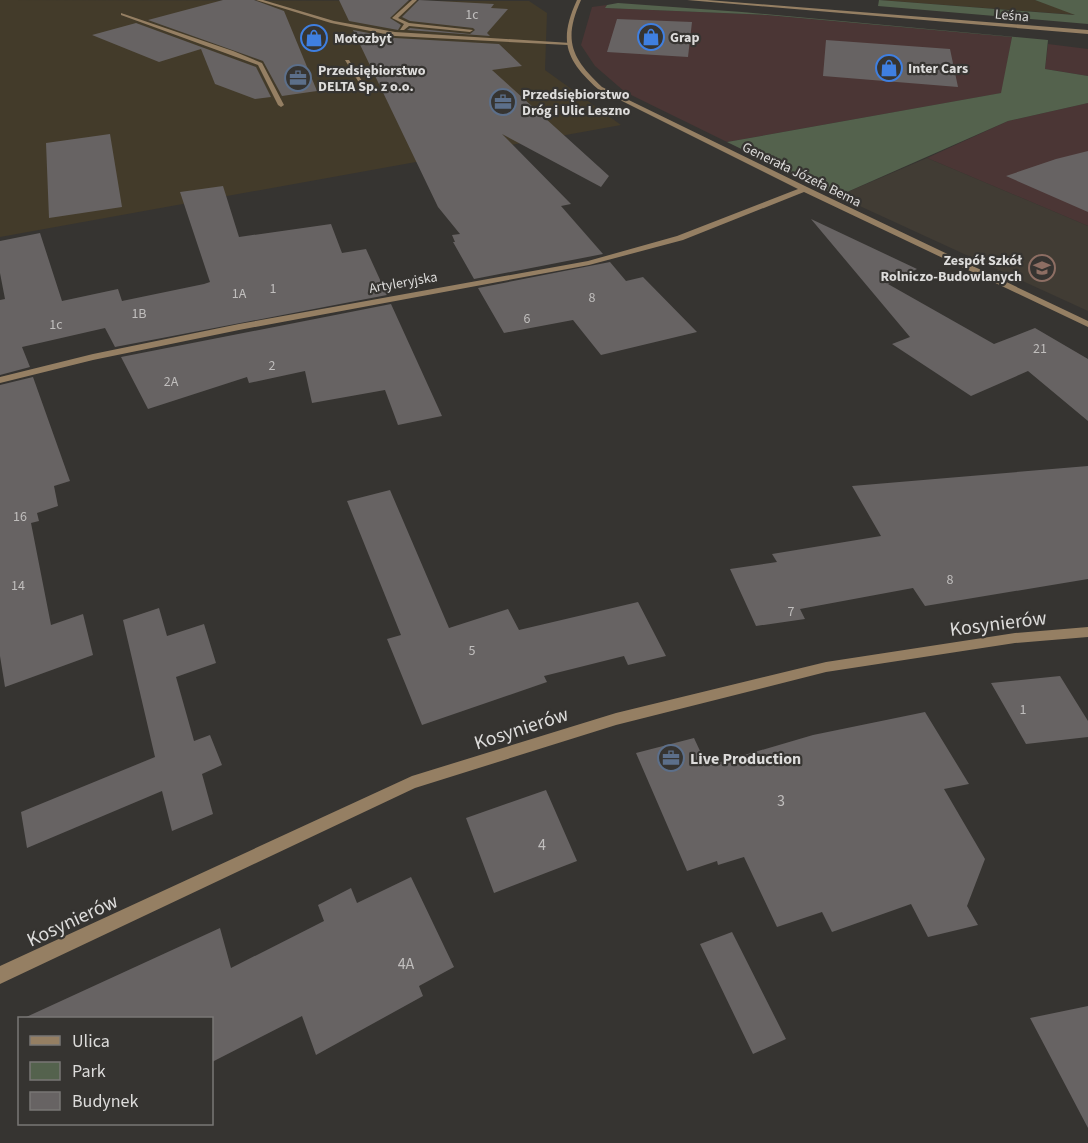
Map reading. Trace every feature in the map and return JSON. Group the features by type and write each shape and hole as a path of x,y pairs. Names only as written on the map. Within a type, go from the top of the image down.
{"street":[{"path":"258,0 333,22 395,34 568,43 571,15 579,0"},
{"path":"415,0 395,18 408,24 470,30"},
{"name":"Leśna","path":"689,0 1046,30"},
{"path":"123,14 260,64 280,105"},
{"path":"395,34 408,24"},
{"path":"1046,30 1088,32"},
{"path":"1046,30 1088,39"},
{"name":"Generała Józefa Bema","path":"568,43 577,66 600,88 804,189 1088,324"},
{"path":"347,61 368,93"},
{"name":"Artyleryjska","path":"0,380 93,357 250,325 589,263 680,238 804,189"},
{"name":"Kosynierów","path":"0,975 412,783 593,726 826,667 1015,639 1088,632"}],"shaded area":[{"path":"0,0 529,1 547,13 545,70 621,125 0,237"},
{"path":"879,0 1035,0 1078,15"},
{"path":"607,5 606,8 767,15 1012,37 1002,93 727,142 625,92 595,66 581,45 592,7"},
{"path":"1048,44 1088,49 1088,76 1045,69"},
{"path":"1088,103 1088,226 927,158 1008,121"},
{"name":"Zespół Szkół Rolniczo-Budowlanych","path":"927,158 1088,226 1088,311 838,196"}],"green space":[{"path":"879,0 1075,15 1035,0 1088,0 1088,24 878,6"},
{"path":"618,3 742,12 1048,40 1045,69 1088,76 1088,103 1008,121 838,196 727,142 1001,93 1012,37 767,15 605,8 607,5"}],"building":[{"path":"223,0 254,0 284,11 317,91 282,96 263,61 148,20"},
{"path":"339,0 409,0 390,18 401,25 398,30 349,21"},
{"path":"419,0 494,4 491,8 508,9 487,33 490,36 407,30 410,28 470,34 475,30 410,21 402,17"},
{"name":"Grap","path":"617,19 692,22 688,57 607,52"},
{"path":"136,23 256,67 271,97 255,99 215,84 201,49 159,62 92,35"},
{"path":"353,30 395,38 499,44 522,66 492,70 609,176 601,187 502,134 571,204 561,206 603,254 474,279 453,242 455,242 452,235 460,234 438,207"},
{"name":"Inter Cars","path":"826,40 950,49 958,87 823,76"},
{"path":"110,134 122,207 49,218 46,143"},
{"path":"1088,151 1088,212 1006,176 1056,159"},
{"path":"223,186 239,237 331,224 342,253 366,249 387,295 115,347 105,328 22,347 30,367 0,375 0,300 5,299 0,273 0,241 40,233 62,301 118,289 122,301 204,284 210,282 180,192"},
{"path":"811,219 917,269 888,284 994,344 1035,328 1088,359 1088,421 1028,371 971,396 892,344 910,337"},
{"path":"610,262 626,281 643,277 697,332 601,355 573,320 504,333 478,288"},
{"path":"391,304 442,416 398,425 385,390 312,403 305,371 249,383 247,377 148,409 121,357"},
{"path":"33,377 70,481 54,486 58,506 37,513 39,521 31,523 51,625 83,614 93,655 5,687 0,656 0,385"},
{"path":"1088,466 1088,579 925,606 913,588 800,609 805,619 756,626 730,569 777,562 772,554 881,536 852,486"},
{"path":"390,490 449,628 508,609 519,630 638,602 666,656 628,665 624,656 544,676 547,682 422,725 387,639 401,635 347,501"},
{"path":"159,608 167,636 204,624 216,663 176,677 194,741 210,735 222,765 202,774 213,814 172,831 162,791 27,848 21,812 155,757 123,620"},
{"path":"1060,676 1088,721 1088,737 1026,744 991,683"},
{"path":"925,712 969,784 944,789 985,859 967,906 978,925 928,937 911,904 832,932 822,912 777,927 744,857 718,865 717,861 687,871 636,753 694,738 707,766 813,735"},
{"path":"546,790 577,861 494,893 466,818"},
{"path":"411,877 454,967 419,986 423,996 316,1055 302,1016 213,1061 213,1017 26,1017 220,928 231,968 324,921 318,905 351,888 357,903"},
{"path":"732,932 786,1039 753,1054 700,944"},
{"path":"1088,1006 1088,1128 1030,1018"}],"place":[{"name":"Grap","path":"651,37"},
{"name":"Motozbyt","path":"314,38"},
{"name":"Inter Cars","path":"889,68"},
{"name":"Przedsiębiorstwo DELTA Sp. z o.o.","path":"298,78"},
{"name":"Przedsiębiorstwo Dróg i Ulic Leszno","path":"503,102"},
{"name":"Zespół Szkół Rolniczo-Budowlanych","path":"1042,268"},
{"name":"Live Production","path":"671,758"}]}
